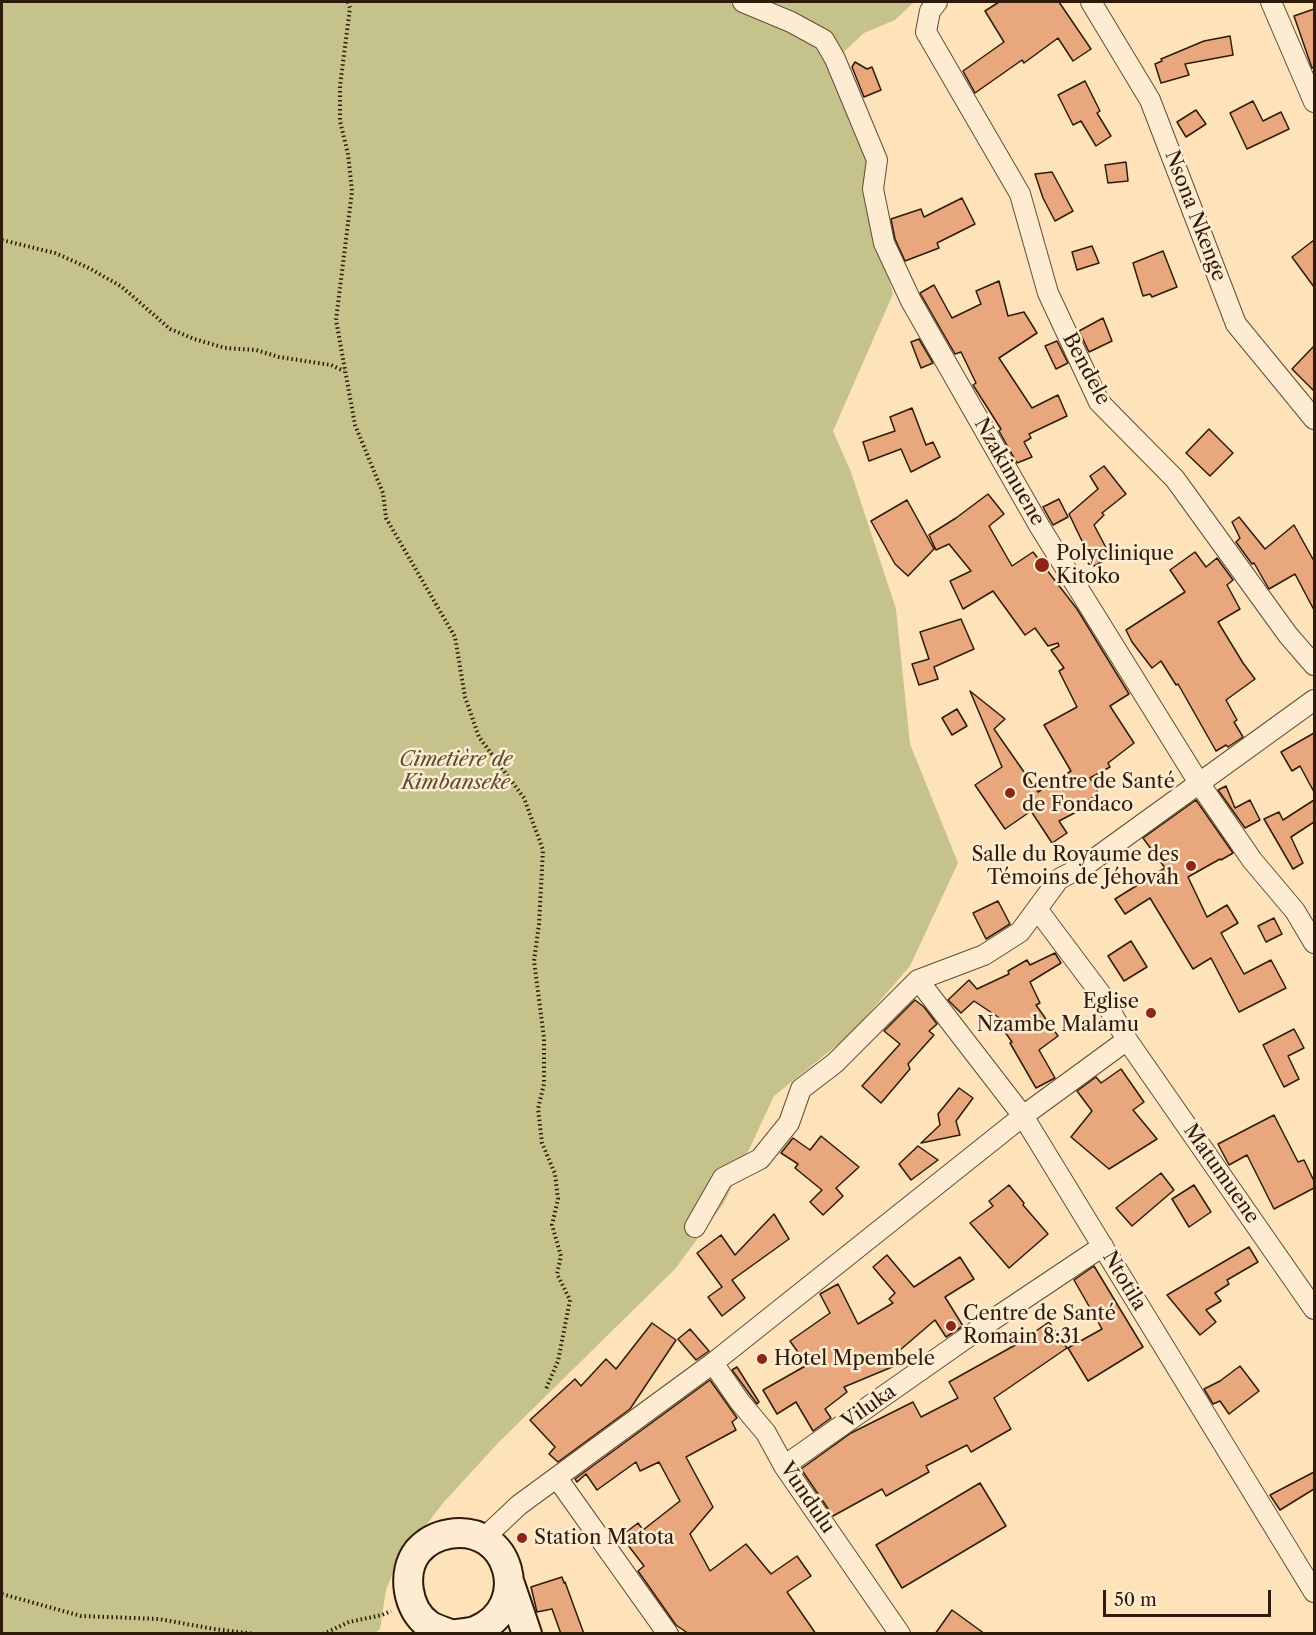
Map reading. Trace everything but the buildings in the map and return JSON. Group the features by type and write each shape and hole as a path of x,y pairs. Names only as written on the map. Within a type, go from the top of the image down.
{"street":[{"name":"Nzakimuene","path":"743,2 791,22 824,40 835,59 877,160 873,189 884,243 911,301 1040,526 1199,783 1252,860 1295,911 1314,943"},
{"name":"Bendele","path":"937,2 930,11 926,32 1020,194 1048,293 1099,402 1175,480 1288,635 1314,665"},
{"name":"Nsona Nkenge","path":"1091,2 1150,100 1236,324 1314,419"},
{"path":"1271,2 1314,102"},
{"path":"695,1227 723,1178 760,1159 789,1124 801,1089 835,1063 918,980 984,955 1020,932 1059,879 1086,865 1314,700"},
{"name":"Matumuene","path":"1037,909 1100,993 1127,1040 1314,1309"},
{"name":"Ntotila","path":"918,980 1023,1116 1314,1592"},
{"path":"484,1538 519,1505 713,1363 1023,1116 1127,1040"},
{"name":"Viluka","path":"784,1466 982,1327 1103,1246"},
{"name":"Vundulu","path":"713,1363 740,1402 766,1433 784,1466 900,1634"},
{"path":"557,1478 668,1634"},
{"path":"510,1584 506,1604 494,1620 445,1628 407,1577 417,1552 437,1536 463,1531 484,1538 504,1559 527,1634"}],"path":[{"path":"348,2 350,8 340,86 340,121 348,154 352,191 336,321 355,425 383,493 386,518 455,637 465,697 479,737 524,798 543,850 540,924 534,961 544,1038 544,1084 538,1109 542,1143 555,1174 558,1199 552,1225 561,1256 557,1274 570,1300 558,1360 546,1389"},
{"path":"2,240 55,253 89,268 122,286 170,329 194,339 225,348 256,350 279,357 331,365 345,372"},
{"path":"2,1594 81,1617 159,1619 255,1634"},
{"path":"323,1634 350,1622 382,1615 445,1628"}],"green space":[{"name":"Cimetière de Kimbanseke","path":"2,2 914,2 895,20 864,33 835,60 864,120 876,227 893,294 833,431 851,472 896,609 910,744 958,863 910,966 852,1033 774,1096 724,1203 675,1269 498,1443 443,1503 397,1563 386,1590 380,1629 375,1633 2,1634"}],"place":[{"name":"Polyclinique Kitoko","path":"1042,565"},
{"name":"Centre de Santé de Fondaco","path":"1010,793"},
{"name":"Salle du Royaume des Témoins de Jéhovah","path":"1191,866"},
{"name":"Eglise Nzambe Malamu","path":"1151,1013"},
{"name":"Centre de Santé Romain 8:31","path":"951,1326"},
{"name":"Hotel Mpembele","path":"762,1359"},
{"name":"Station Matota","path":"522,1538"}]}
